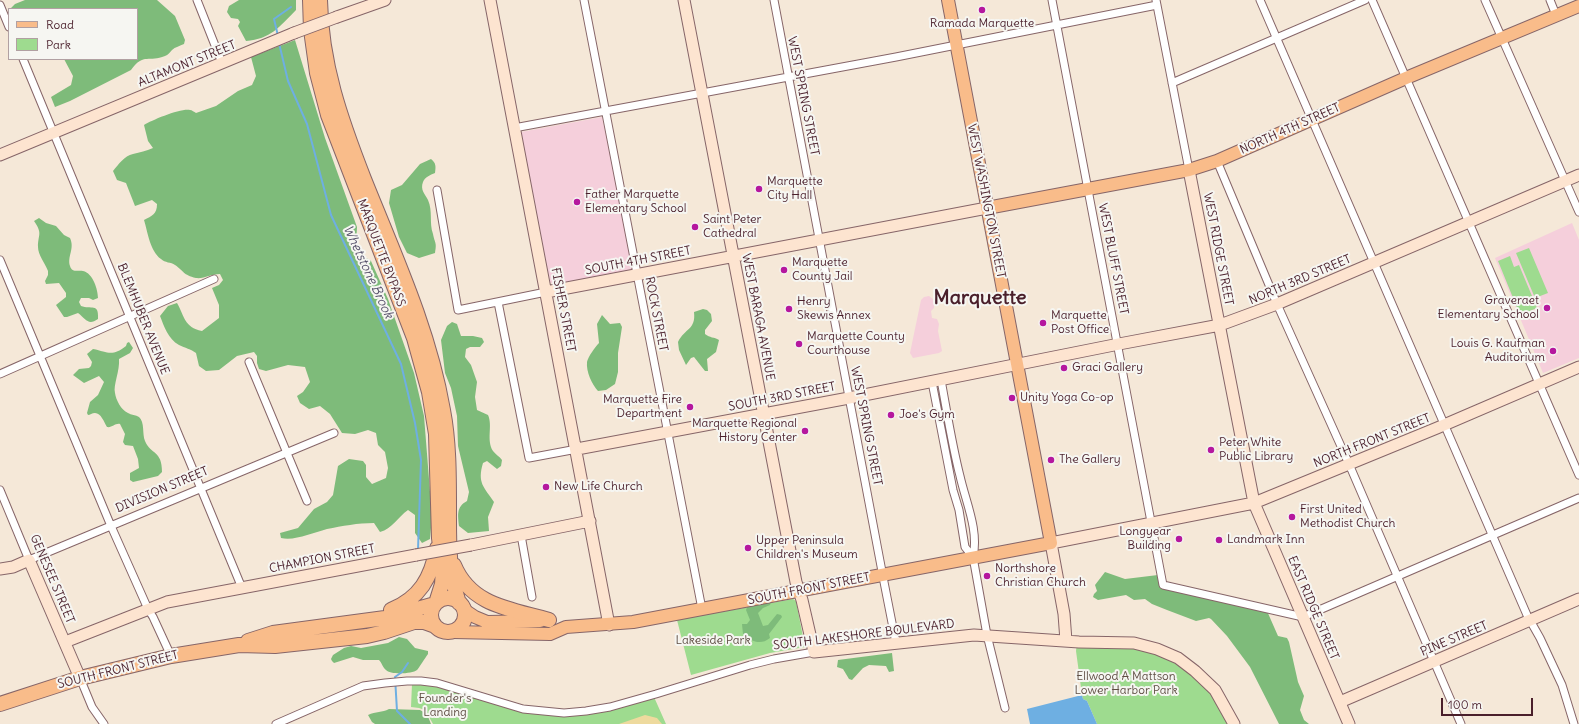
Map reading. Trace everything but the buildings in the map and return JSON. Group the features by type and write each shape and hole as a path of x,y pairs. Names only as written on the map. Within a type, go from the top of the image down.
{"highway":[{"name":"MARQUETTE BYPASS","path":"310,0 311,30 317,73 328,115 407,320 425,376 436,434 439,538 443,570 442,584 435,604"},
{"name":"MARQUETTE BYPASS","path":"320,0 325,51 336,104 418,318 434,368 444,411 446,433 452,580 461,606"},
{"path":"369,620 408,602 420,590 431,571 439,538"},
{"path":"450,558 456,572 464,584 483,599 549,620"},
{"path":"447,598 455,600 461,606 464,619 461,626 453,632 444,632 435,626 432,614 435,604 447,598"},
{"name":"SOUTH FRONT STREET","path":"0,704 80,678 171,656 239,645 273,633 402,614 435,604"},
{"name":"SOUTH FRONT STREET","path":"239,645 275,646 367,636 414,622 424,622 435,626"}],"main road":[{"name":"WEST WASHINGTON STREET","path":"948,0 1050,543"},
{"name":"NORTH 4TH STREET","path":"988,208 1189,170 1217,161 1406,78 1579,6"},
{"name":"SOUTH FRONT STREET","path":"453,632 550,634 566,627 609,625 702,609 1050,543"},
{"name":"SOUTH FRONT STREET","path":"461,606 475,617 487,622 549,620 566,627"}],"street":[{"path":"197,0 222,63"},
{"name":"ALTAMONT STREET","path":"0,155 294,33 385,0"},
{"name":"FISHER STREET","path":"490,0 609,625"},
{"name":"ROCK STREET","path":"584,0 702,609"},
{"name":"WEST BARAGA AVENUE","path":"684,0 796,582 814,652"},
{"name":"WEST SPRING STREET","path":"774,0 895,638 899,644"},
{"name":"WEST BLUFF STREET","path":"1052,0 1163,585 1303,617"},
{"path":"1260,0 1529,620 1540,638 1562,685 1574,724"},
{"path":"1172,83 1365,0"},
{"path":"1372,0 1470,223 1538,384 1579,475"},
{"path":"1485,0 1579,212"},
{"path":"1550,0 1556,15"},
{"path":"514,128 1057,26 1156,3"},
{"name":"WEST RIDGE STREET","path":"1156,3 1254,503"},
{"path":"0,5 8,24"},
{"name":"BLEMHUBER AVENUE","path":"23,60 242,588"},
{"path":"1217,161 1277,304 1349,464 1461,724"},
{"name":"NORTH 3RD STREET","path":"1017,365 1118,344 1220,326 1277,304 1470,223 1579,175"},
{"name":"SOUTH 4TH STREET","path":"437,190 458,310 988,208"},
{"path":"0,260 111,526 171,656"},
{"path":"0,374 214,279"},
{"name":"SOUTH 3RD STREET","path":"498,302 529,458 1017,365"},
{"path":"249,362 308,501"},
{"name":"NORTH FRONT STREET","path":"1050,543 1254,503 1445,425 1579,367"},
{"path":"937,381 969,508 976,546 973,557"},
{"path":"937,381 966,547 973,557 987,635 1005,708"},
{"name":"DIVISION STREET","path":"0,569 13,567 334,433"},
{"name":"GENESEE STREET","path":"0,490 80,678"},
{"path":"1303,617 1397,578 1579,498"},
{"name":"EAST RIDGE STREET","path":"1254,503 1349,724"},
{"name":"CHAMPION STREET","path":"65,642 167,602 590,521"},
{"path":"521,535 532,597"},
{"path":"1050,543 1064,614 1066,641"},
{"name":"PINE STREET","path":"1340,702 1579,599"},
{"name":"SOUTH LAKESHORE BOULEVARD","path":"276,724 354,689 371,684 407,681 437,683 523,709 571,712 610,707 774,659 814,652 974,635 987,635 1066,641 1134,643 1157,649 1178,658 1195,671 1215,690 1234,724"},
{"path":"80,678 92,707 104,724"}],"shaded area":[{"name":"Father Marquette Elementary School","path":"602,117 635,272 556,286 550,282 521,132"},
{"name":"Graveraet Elementary School","path":"1572,223 1579,240 1579,358 1543,373 1495,258"},
{"path":"929,296 934,301 934,308 931,311 932,318 937,319 939,324 938,331 942,351 939,353 913,358 910,353 921,300 924,297"}],"green space":[{"path":"25,0 157,0 175,16 185,40 184,44 175,48 165,56 140,61 131,70 55,107 51,97 71,85 73,76 65,60 138,60 138,8 11,8 15,4"},
{"path":"239,0 296,0 296,10 279,27 268,35 255,40 246,41 238,26 240,22 238,19 231,18 227,12 229,6"},
{"path":"295,40 325,138 357,227 356,246 360,254 371,261 388,299 414,373 424,416 432,517 430,539 422,543 415,533 415,515 408,510 391,526 380,532 374,523 368,523 327,529 298,538 281,538 280,533 298,528 314,509 327,502 333,495 338,466 349,459 363,461 366,465 366,477 372,484 386,478 388,468 385,452 378,445 376,433 368,430 355,434 342,433 330,414 320,406 309,409 300,403 297,396 303,392 310,382 305,367 288,365 266,371 259,369 257,356 254,352 237,356 219,370 206,371 199,366 196,353 179,345 172,339 160,316 168,306 177,303 188,324 202,331 219,318 219,305 212,288 219,285 223,280 220,274 199,278 192,277 172,263 164,261 157,256 150,241 144,220 154,214 157,204 152,200 135,206 126,183 117,180 113,171 130,155 153,148 148,141 144,125 180,111 191,110 196,113 216,106 238,91 252,85 256,76 251,57"},
{"path":"431,159 436,168 435,173 425,179 422,187 429,204 431,226 436,243 436,249 435,253 419,258 407,253 399,237 389,203 391,190 402,185 420,164"},
{"path":"39,218 46,223 56,226 64,235 70,238 72,246 69,262 72,270 87,272 92,278 96,286 98,298 93,300 89,298 81,298 79,302 81,306 96,308 98,319 95,321 89,322 78,313 64,317 56,305 66,297 66,293 59,283 46,284 45,281 48,271 39,253 39,232 34,221"},
{"path":"1529,248 1548,293 1535,298 1516,253"},
{"path":"1510,256 1514,267 1519,265 1537,308 1520,315 1498,261"},
{"path":"703,309 707,310 711,314 712,321 705,330 705,334 719,340 716,352 707,359 708,371 705,371 694,357 691,358 686,365 679,350 678,342 692,326 694,312"},
{"path":"602,315 610,324 620,323 622,327 618,353 618,372 615,384 606,390 598,391 590,378 587,370 587,362 599,343 597,324"},
{"path":"452,322 457,324 461,336 482,338 484,342 480,347 470,347 466,349 465,357 471,365 477,382 475,397 477,410 488,415 491,447 502,460 501,466 497,469 487,461 483,463 481,470 482,484 494,502 488,517 489,531 468,533 459,526 459,509 463,503 467,501 469,492 458,446 457,416 451,388 445,373 441,340 447,326"},
{"path":"129,342 133,348 130,353 119,359 119,368 115,386 116,396 119,404 125,412 138,416 141,419 145,441 150,449 158,456 162,465 162,472 158,476 133,482 130,480 130,473 139,468 138,459 133,446 125,445 123,442 125,434 120,424 107,427 99,414 95,413 88,415 87,413 90,402 98,395 104,382 99,376 84,383 73,375 79,369 89,368 91,366 92,362 87,354 93,349 113,353 126,346"},
{"path":"1105,572 1125,579 1158,575 1160,584 1267,611 1278,636 1287,638 1289,642 1298,682 1304,696 1300,710 1304,720 1309,724 1279,724 1250,667 1227,636 1211,619 1209,618 1196,621 1152,604 1145,599 1134,600 1126,595 1098,600 1093,597 1097,591 1095,585"},
{"name":"Lakeside Park","path":"793,599 796,601 805,647 770,653 691,675 677,620"},
{"path":"771,602 770,605 763,608 758,613 763,626 768,625 777,614 781,615 782,617 769,634 770,638 763,642 756,642 749,639 743,634 742,624 747,624 750,620 746,610 748,605"},
{"path":"399,637 407,639 415,648 428,651 428,654 417,670 411,672 392,673 388,672 384,668 379,660 363,660 353,657 334,663 331,659 333,655 344,648 351,646 361,648 388,643"},
{"name":"Ellwood A Mattson Lower Harbor Park","path":"1077,642 1134,643 1195,671 1234,724 1097,724 1087,701 1083,699 1082,695 1076,651"},
{"path":"892,653 894,671 889,672 886,666 869,665 863,668 852,680 849,679 843,669 837,667 838,660"},
{"name":"Founder's Landing","path":"412,684 428,684 553,714 654,697 666,724 433,724 425,710 411,707"},
{"path":"389,709 420,710 427,714 431,724 375,724 368,715"}],"sand":[{"path":"645,715 657,718 662,724 619,724"}],"water":[{"path":"1082,695 1083,699 1087,701 1097,724 1030,724 1027,709"}],"waterway":[{"name":"Whetstone Brook","path":"278,36 274,19 291,7"},
{"name":"Whetstone Brook","path":"279,43 288,81 307,124 331,215 401,364 415,423 421,460 418,550"},
{"name":"Whetstone Brook","path":"408,663 402,672 395,677 397,711 410,724"}],"place":[{"name":"Ramada Marquette","path":"982,10"},
{"name":"Marquette City Hall","path":"759,189"},
{"name":"Father Marquette Elementary School","path":"577,202"},
{"name":"Saint Peter Cathedral","path":"695,227"},
{"name":"Marquette County Jail","path":"784,270"},
{"name":"Graveraet Elementary School","path":"1547,308"},
{"name":"Henry Skewis Annex","path":"789,309"},
{"name":"Marquette Post Office","path":"1043,323"},
{"name":"Marquette County Courthouse","path":"799,344"},
{"name":"Louis G. Kaufman Auditorium","path":"1553,351"},
{"name":"Graci Gallery","path":"1064,368"},
{"name":"Unity Yoga Co-op","path":"1012,398"},
{"name":"Marquette Fire Department","path":"690,407"},
{"name":"Joe's Gym","path":"891,415"},
{"name":"Marquette Regional History Center","path":"805,431"},
{"name":"Peter White Public Library","path":"1211,450"},
{"name":"The Gallery","path":"1051,460"},
{"name":"New Life Church","path":"546,487"},
{"name":"First United Methodist Church","path":"1292,517"},
{"name":"Longyear Building","path":"1179,539"},
{"name":"Landmark Inn","path":"1219,540"},
{"name":"Upper Peninsula Children's Museum","path":"748,548"},
{"name":"Northshore Christian Church","path":"987,576"}],"district":[{"name":"Marquette","path":"980,298"}]}
